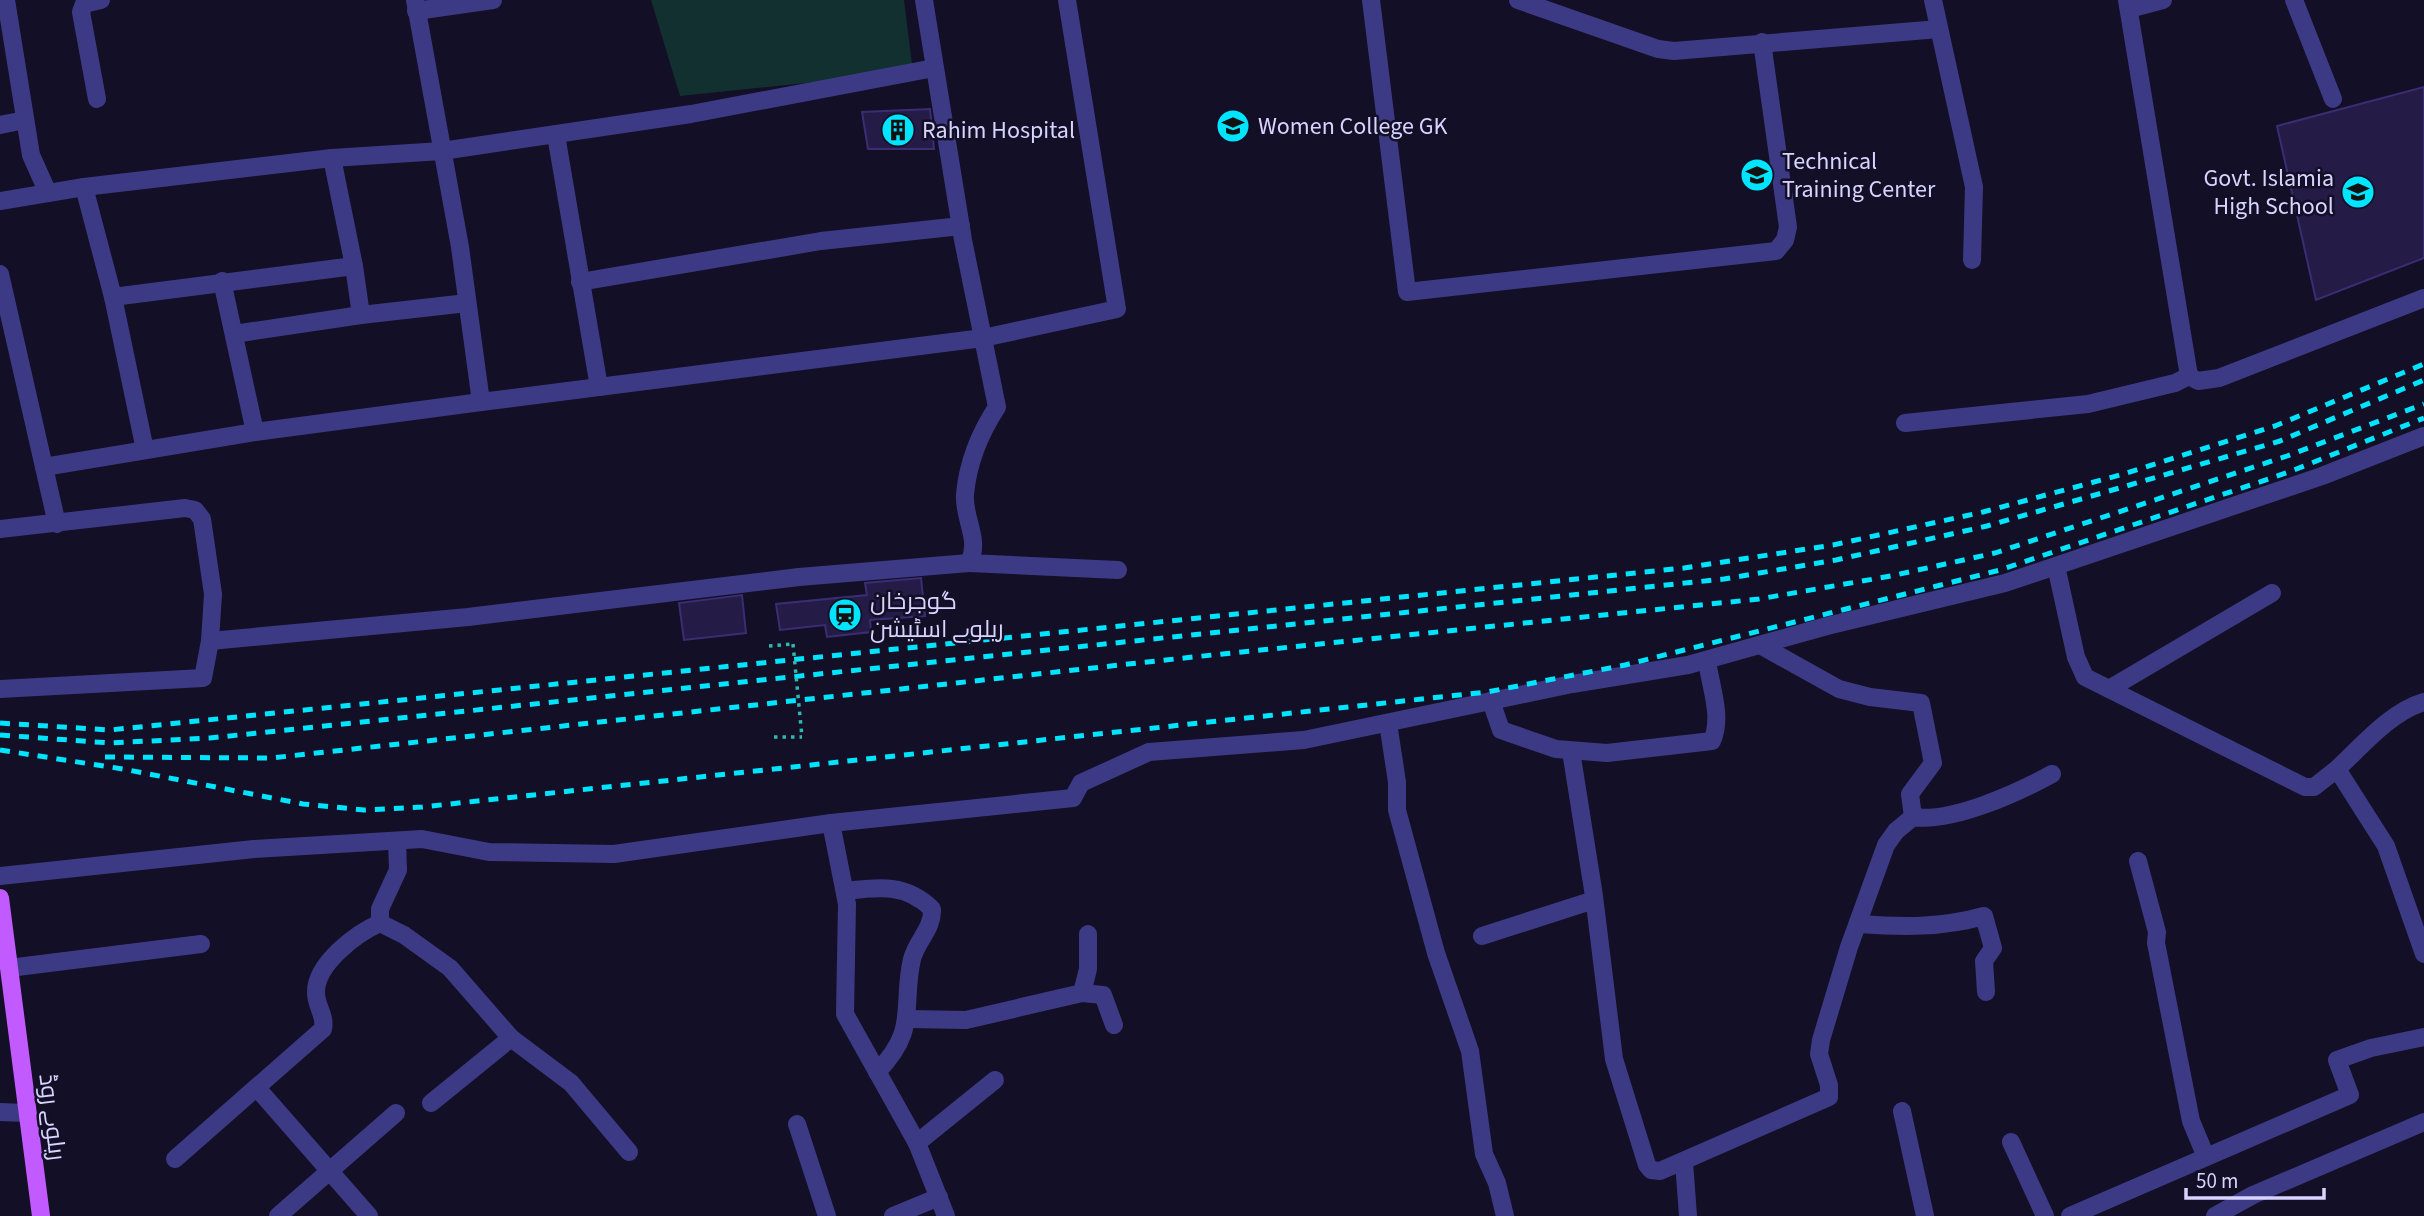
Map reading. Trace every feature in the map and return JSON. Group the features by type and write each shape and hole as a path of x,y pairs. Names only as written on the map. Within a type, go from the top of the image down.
{"main road":[{"name":"ریلوے روڈ","path":"0,898 41,1216"}],"street":[{"path":"6,0 31,155 48,193"},
{"path":"97,99 81,12 84,4 101,0"},
{"path":"481,402 442,151 415,6 493,0"},
{"path":"924,0 961,226 997,407 979,433 964,496 976,550 969,563"},
{"path":"44,467 256,432 983,338 1117,309 1067,0"},
{"path":"1371,0 1407,292 1776,251 1785,240 1788,227 1762,42"},
{"path":"1518,0 1658,49 1698,50 1762,42 1939,29"},
{"path":"1933,0 1974,187 1972,260"},
{"path":"2163,0 2128,5 2189,376"},
{"path":"2294,0 2333,99"},
{"path":"1,197 332,158 442,151 691,114 934,68"},
{"path":"0,124 25,120"},
{"path":"556,135 599,387"},
{"path":"332,158 354,266 360,315"},
{"path":"84,187 113,297 145,450"},
{"path":"580,282 821,241 961,226"},
{"path":"113,297 354,266"},
{"path":"0,274 57,524"},
{"path":"222,281 256,432"},
{"path":"2189,376 2198,381 2220,378 2424,298"},
{"path":"234,334 360,315 467,303"},
{"path":"1905,423 2088,404 2175,383 2189,376"},
{"path":"0,877 254,849 422,839 489,852 614,854 831,823 1073,797 1081,783 1149,752 1304,740 1707,660 2005,583 2322,476 2424,436"},
{"path":"0,529 185,508 195,510 202,519 213,594 210,641 203,678 0,689"},
{"path":"210,641 468,617 799,577 969,563 1118,570"},
{"path":"2056,566 2085,677 2305,787 2314,787 2374,735 2414,705 2424,702"},
{"path":"2109,689 2272,593"},
{"path":"1760,645 1839,689 1870,697 1921,703 1933,762 1910,794 1913,817"},
{"path":"1491,701 1501,730 1556,749 1607,753 1712,741 1717,729 1717,709 1707,660"},
{"path":"1388,723 1397,782 1397,810 1436,953 1470,1051 1484,1154 1500,1191 1505,1216"},
{"path":"1571,751 1594,900 1614,1059 1631,1120 1651,1171 1660,1171 1684,1162 1829,1097 1829,1086 1819,1054 1821,1040 1886,845 1896,831 1913,817 1926,819 1950,815 2032,785 2052,774"},
{"path":"2337,769 2386,846 2423,946"},
{"path":"831,823 845,891 845,1014 917,1143 946,1216"},
{"path":"380,923 380,909 398,870 397,841"},
{"path":"2138,861 2157,932 2156,943 2191,1121 2206,1157"},
{"path":"845,891 896,888 913,894 932,909 933,921 912,958 908,1018 901,1042 877,1072"},
{"path":"1482,936 1594,900"},
{"path":"1858,924 1923,927 1949,925 1984,916 1993,948 1984,961 1986,992"},
{"path":"380,923 404,935 450,968 511,1038 571,1083 629,1152"},
{"path":"175,1159 323,1029 325,1021 315,994 317,982 325,969 353,940 380,923"},
{"path":"1082,993 1088,969 1088,934"},
{"path":"9,968 201,944"},
{"path":"908,1018 966,1020 1082,993 1103,995 1114,1025"},
{"path":"2070,1216 2350,1095 2337,1060 2371,1048 2424,1037"},
{"path":"431,1103 511,1038"},
{"path":"917,1143 995,1080"},
{"path":"257,1088 369,1216"},
{"path":"1902,1111 1925,1216"},
{"path":"0,1112 26,1113"},
{"path":"278,1216 396,1113"},
{"path":"2215,1216 2253,1195 2424,1122"},
{"path":"797,1124 827,1216"},
{"path":"2011,1142 2045,1216"},
{"path":"1684,1162 1688,1216"},
{"path":"893,1216 939,1197"}],"path":[{"path":"769,646 793,644 802,737 774,737"}],"green space":[{"path":"651,0 904,0 913,72 680,96"}],"building":[{"name":"Govt. Islamia High School","path":"2424,87 2424,258 2316,300 2277,126"},
{"name":"Rahim Hospital","path":"930,109 934,149 868,149 862,112"},
{"path":"921,578 925,616 870,620 871,632 827,637 825,625 780,630 776,604 867,595 865,583"},
{"path":"742,595 746,633 684,640 679,603"}],"railway":[{"path":"0,723 110,730 1684,568 1833,545 1983,512 2120,475 2275,426 2424,364"},
{"path":"0,735 110,743 210,738 1724,579 1836,560 1987,526 2280,441 2424,380"},
{"path":"105,757 271,758 1193,657 1759,599 1891,576 1995,553 2287,456 2424,404"},
{"path":"0,750 123,769 303,804 364,810 422,807 1487,692 1625,665 2000,570 2289,472 2424,418"}],"place":[{"name":"Women College GK","path":"1233,126"},
{"name":"Rahim Hospital","path":"898,130"},
{"name":"Technical Training Center","path":"1757,175"},
{"name":"Govt. Islamia High School","path":"2358,192"},
{"name":"گوجرخان ریلوے اسٹیشن","path":"845,615"}]}
